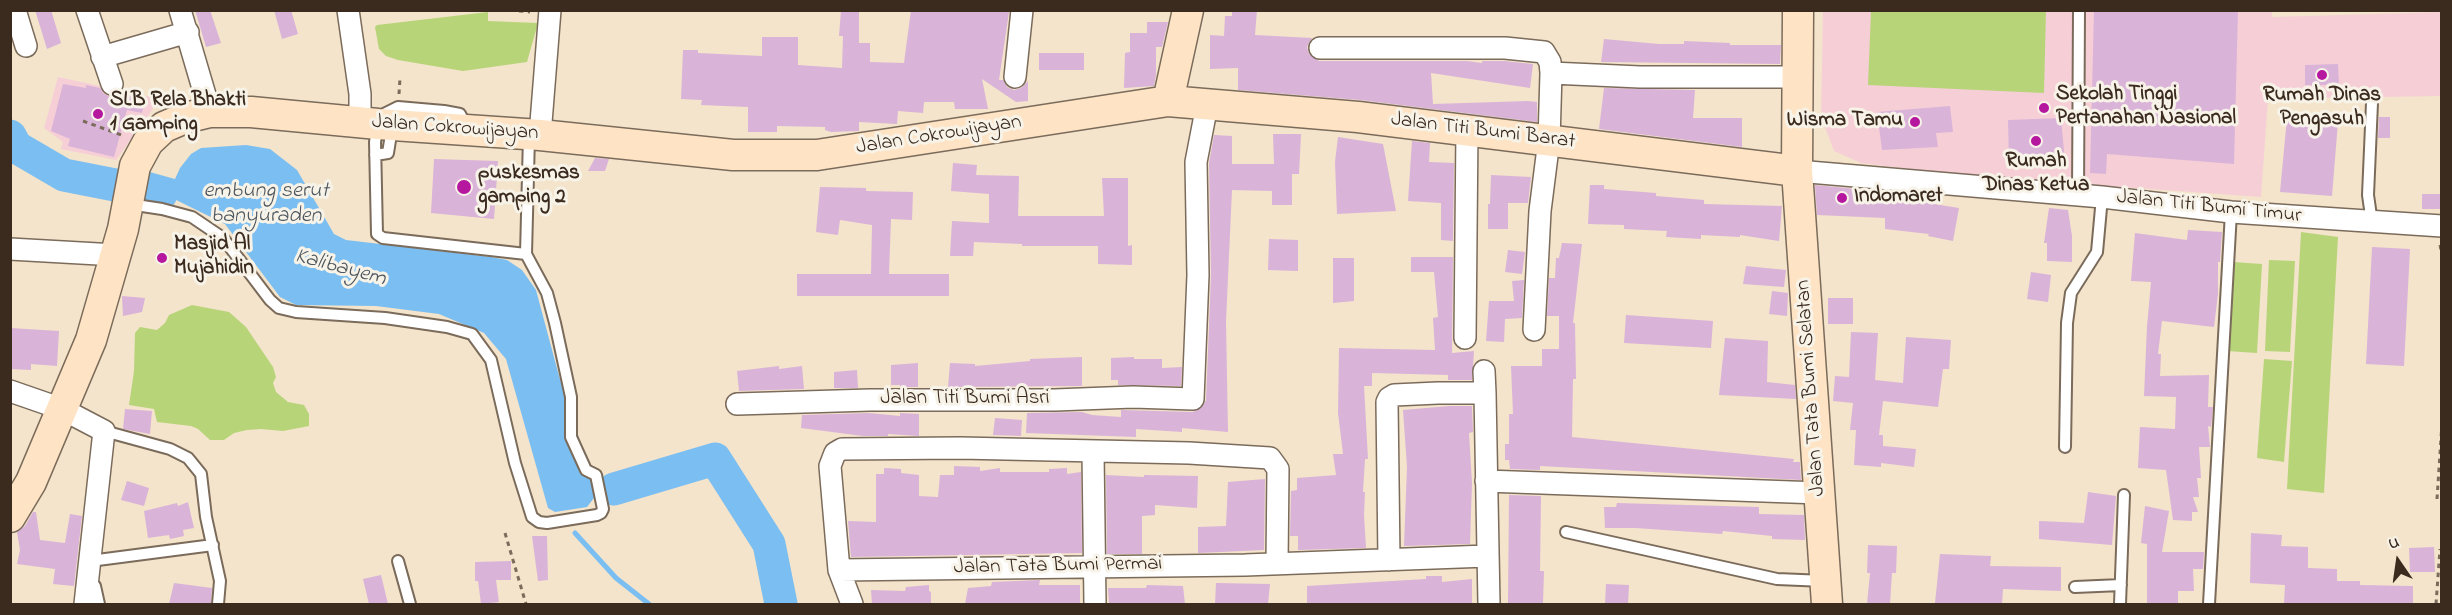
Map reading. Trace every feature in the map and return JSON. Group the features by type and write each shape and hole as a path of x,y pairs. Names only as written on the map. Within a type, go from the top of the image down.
{"street":[{"path":"15,10 26,46"},
{"path":"87,10 111,84"},
{"path":"180,10 210,112"},
{"path":"348,10 360,94 376,124"},
{"path":"535,134 550,10"},
{"path":"1015,77 1022,10"},
{"path":"1168,101 1188,10"},
{"name":"Jalan Tata Bumi Selatan","path":"1798,10 1797,171 1826,593"},
{"path":"102,57 188,32"},
{"path":"1320,48 1536,49 1544,52 1550,62 1551,72 1549,140 1540,211 1534,330"},
{"path":"1551,72 1640,77 1797,77"},
{"name":"Jalan Cokrowijayan","path":"135,176 164,127 185,118 210,112 252,112 376,124 535,134 733,155 817,155 1168,101"},
{"name":"Jalan Titi Bumi Barat","path":"1168,101 1467,129 1797,171"},
{"name":"Jalan Titi Bumi Asri","path":"737,405 870,400 1032,400 1133,397 1192,399 1198,275 1196,162 1207,105"},
{"path":"1465,338 1467,129"},
{"name":"Jalan Titi Bumi Timur","path":"1797,171 2102,197 2231,212 2442,226"},
{"path":"10,517 31,482 91,340 116,255 135,176"},
{"path":"10,249 116,255"},
{"path":"1484,370 1489,604"},
{"path":"10,391 62,409 104,431 86,594"},
{"path":"1389,560 1387,402 1389,398 1394,395 1485,393"},
{"path":"852,604 839,570 830,466 835,453 842,448 1188,453 1270,458 1278,469 1277,563"},
{"path":"1093,452 1095,604"},
{"path":"1486,481 1819,493"},
{"name":"Jalan Tata Bumi Permai","path":"839,570 1094,567 1487,556"}],"lane":[{"path":"2078,195 2079,10"},
{"path":"2372,103 2368,195 2372,223"},
{"path":"376,124 390,150 384,154 375,154 375,230 379,236 526,254"},
{"path":"135,176 162,209 192,217 223,238 270,300 279,308 297,312 385,318 447,327 472,334 491,360 520,483 532,517 539,522 601,513 603,509 596,476 586,470 571,437 571,397 555,323 547,293 526,254 535,134"},
{"path":"2065,447 2067,323 2071,293 2097,252 2102,197"},
{"path":"2209,604 2231,212"},
{"path":"104,431 170,448 188,458 201,474 206,517 220,581 218,604"},
{"path":"2120,604 2124,495"},
{"path":"1566,532 1777,579 1826,593"},
{"path":"90,561 213,545"},
{"path":"398,561 410,604"},
{"path":"2075,587 2121,585"},
{"path":"86,594 95,586 99,604"}],"path":[{"path":"83,121 129,138 135,176"},
{"path":"2437,499 2442,423"},
{"path":"505,533 526,604"},
{"path":"2436,604 2439,549"}],"shaded area":[{"name":"Sekolah Tinggi Pertanahan Nasional","path":"2272,10 2272,17 2441,12 2441,96 2268,99 2261,197 1966,176 1861,163 1834,151 1821,117 1823,11"},
{"name":"SLB Rela Bhakti 1 Gamping","path":"58,77 160,99 116,160 61,149 63,142 44,128"}],"green space":[{"path":"1871,11 2046,11 2044,93 1868,85"},
{"path":"488,12 488,21 538,23 527,62 463,71 398,60 386,56 379,49 375,27 377,25"},
{"path":"2301,232 2338,237 2324,493 2287,489"},
{"path":"2269,260 2295,261 2290,352 2265,351"},
{"path":"2233,262 2262,264 2257,353 2227,351"},
{"path":"192,305 229,312 246,327 273,367 276,377 273,383 276,392 288,402 304,405 309,414 309,426 283,431 247,430 234,433 224,440 210,440 191,426 157,422 154,409 129,405 134,371 135,333 140,327 157,330 165,323 169,315"},
{"path":"2264,359 2292,361 2284,462 2257,458"}],"water":[{"name":"embung serut banyuraden","path":"246,145 270,149 297,170 334,234 346,240 491,257 507,260 522,270 536,290 559,376 597,494 587,507 555,512 548,508 506,359 484,333 439,314 376,306 296,305 280,297 225,224 170,197 144,196 146,171 175,179 191,154 201,148"}],"building":[{"path":"35,10 51,10 61,43 47,49"},
{"path":"195,10 210,10 221,43 206,47"},
{"path":"274,10 291,10 298,34 282,39"},
{"path":"841,10 859,10 859,43 870,43 870,62 904,63 911,10 1009,12 999,80 1003,80 1007,87 1014,90 1021,88 1028,81 1028,101 1016,102 982,79 988,109 955,109 954,102 924,102 923,113 898,111 897,124 859,122 859,131 831,132 825,130 825,127 777,126 777,132 748,132 748,107 701,105 702,100 681,99 683,50 698,50 698,53 762,56 762,37 798,37 798,65 842,68 843,36 839,36"},
{"path":"1232,10 1257,10 1255,35 1312,38 1307,47 1309,54 1319,61 1467,61 1482,63 1482,61 1504,61 1533,64 1530,88 1431,73 1433,104 1537,102 1537,122 1360,100 1238,90 1238,68 1210,69 1210,35 1224,36 1225,16 1232,16"},
{"path":"2094,10 2238,10 2234,164 2107,154 2106,174 2090,173"},
{"path":"1147,22 1168,22 1162,47 1156,47 1154,86 1124,88 1125,53 1130,52 1130,33 1147,33"},
{"path":"1604,39 1659,44 1684,44 1684,41 1730,43 1730,45 1781,45 1780,64 1601,62"},
{"path":"1039,53 1084,53 1084,70 1039,70"},
{"name":"Rumah Dinas Pengasuh","path":"2338,64 2339,85 2305,85 2305,65"},
{"name":"SLB Rela Bhakti 1 Gamping","path":"63,84 100,88 110,97 121,93 145,99 142,113 127,110 114,157 68,146 70,139 51,131"},
{"path":"1604,88 1695,90 1693,118 1742,118 1742,147 1599,129"},
{"name":"Wisma Tamu","path":"1950,106 1953,132 1936,133 1938,147 1882,150 1877,112"},
{"path":"2379,117 2390,117 2390,138 2378,138"},
{"name":"Rumah Dinas Ketua","path":"2061,118 2065,162 2009,162 2008,120"},
{"path":"2287,118 2338,122 2332,196 2280,192"},
{"path":"1273,134 1301,134 1299,174 1292,174 1292,205 1272,205 1272,191 1232,190 1226,321 1228,432 1182,428 1182,432 1136,429 1136,437 1026,433 1027,413 1082,412 1121,417 1121,410 1193,412 1203,406 1206,400 1211,275 1209,163 1214,135 1232,136 1232,164 1274,164"},
{"path":"1338,137 1383,144 1396,211 1337,214 1335,162"},
{"path":"1412,141 1430,143 1429,162 1454,163 1453,241 1441,240 1441,203 1408,201"},
{"path":"595,158 609,159 605,171 588,171"},
{"name":"puskesmas gamping 2","path":"434,159 498,161 494,219 431,213"},
{"path":"953,163 977,165 976,175 1019,176 1018,216 1104,216 1102,178 1128,178 1128,246 1132,245 1132,265 1098,264 1098,246 1022,246 1022,244 974,242 973,256 950,256 952,221 989,223 989,194 951,191"},
{"path":"1491,175 1531,177 1528,203 1508,203 1508,229 1488,229"},
{"path":"1590,185 1604,185 1604,189 1656,193 1656,196 1704,200 1704,204 1782,206 1779,241 1740,235 1740,237 1701,235 1701,239 1666,237 1667,231 1624,229 1624,225 1588,224"},
{"path":"1815,185 1878,191 1878,195 1959,208 1953,241 1928,236 1929,234 1885,229 1885,218 1817,215"},
{"path":"820,187 913,192 912,220 891,219 889,274 949,274 949,296 797,296 797,274 871,274 872,225 840,220 838,235 816,232"},
{"path":"2422,194 2442,194 2442,209 2422,209"},
{"path":"2049,208 2068,210 2072,236 2072,262 2047,261 2047,243 2044,243"},
{"path":"2188,230 2222,232 2214,327 2162,321 2158,354 2161,354 2160,376 2209,375 2208,407 2213,407 2211,427 2208,426 2210,447 2199,447 2201,478 2197,478 2199,497 2193,497 2198,512 2192,512 2192,521 2173,520 2166,470 2138,468 2140,427 2175,429 2176,397 2144,396 2151,282 2131,281 2135,233 2187,240"},
{"path":"1269,239 1298,240 1298,271 1268,270"},
{"path":"1562,243 1582,244 1573,323 1575,323 1576,379 1573,379 1572,437 1794,459 1793,462 1800,462 1801,480 1540,466 1540,470 1510,469 1509,460 1505,460 1505,444 1509,444 1509,414 1513,414 1511,366 1542,366 1542,349 1559,349 1559,316 1547,316 1549,278 1555,278 1556,258 1559,258"},
{"path":"2372,247 2410,249 2404,366 2366,364"},
{"path":"1508,250 1525,252 1522,274 1505,272"},
{"path":"1411,257 1453,257 1452,353 1474,351 1472,380 1448,380 1448,375 1372,373 1372,386 1364,386 1368,459 1365,459 1363,492 1365,492 1366,548 1298,550 1298,536 1290,536 1291,491 1297,490 1297,478 1336,475 1333,454 1343,454 1338,413 1339,348 1435,350 1433,318 1438,317 1434,272 1411,272"},
{"path":"1333,258 1354,258 1354,301 1333,303"},
{"path":"1746,266 1786,270 1784,287 1743,284"},
{"path":"2031,272 2051,275 2048,302 2027,299"},
{"path":"1524,280 1522,318 1505,319 1504,342 1486,341 1489,301 1514,301 1512,281"},
{"path":"1772,291 1788,293 1787,316 1769,314"},
{"path":"122,296 145,298 142,312 123,316"},
{"path":"1828,298 1853,298 1853,324 1828,324"},
{"path":"1626,315 1713,321 1711,348 1624,343"},
{"path":"10,328 59,331 57,366 31,364 31,370 10,369"},
{"path":"1851,332 1878,333 1875,380 1903,383 1906,337 1951,340 1949,369 1943,369 1938,407 1883,401 1879,435 1883,435 1883,446 1916,449 1914,467 1881,463 1881,467 1854,465 1856,430 1850,430 1853,403 1833,401 1835,376 1849,377"},
{"path":"1725,338 1768,341 1767,382 1795,385 1796,399 1719,395"},
{"path":"1082,357 1082,386 948,387 950,363 975,364 975,366 1030,361 1030,359"},
{"path":"1134,357 1134,359 1162,359 1162,368 1182,367 1181,386 1118,385 1118,380 1111,380 1111,358"},
{"path":"918,363 918,387 891,385 891,365"},
{"path":"779,366 779,369 802,366 804,389 739,391 737,371"},
{"path":"857,370 858,388 834,388 834,372"},
{"path":"1472,406 1473,432 1469,433 1472,483 1470,544 1404,546 1407,467 1403,410"},
{"path":"125,409 152,411 150,434 123,429"},
{"path":"869,413 900,416 900,413 919,414 919,436 888,434 888,436 863,436 801,428 802,415"},
{"path":"995,418 1022,420 1021,436 993,435"},
{"path":"954,466 980,467 980,471 1000,468 1000,472 1049,472 1049,469 1067,468 1067,474 1081,472 1082,553 851,557 848,521 876,522 876,474 884,474 884,468 901,469 901,473 919,475 919,496 938,497 940,475 954,475"},
{"path":"1106,475 1198,476 1197,508 1155,505 1155,515 1142,516 1142,554 1107,554"},
{"path":"1265,479 1264,550 1198,553 1198,527 1226,526 1228,482"},
{"path":"127,481 149,488 144,506 121,500"},
{"path":"2088,492 2116,496 2112,545 2039,539 2039,521 2084,523"},
{"path":"1509,495 1541,496 1540,571 1544,571 1543,604 1508,604"},
{"path":"188,502 194,528 183,530 184,536 170,539 169,535 148,538 144,511 177,503 178,506"},
{"path":"1617,503 1759,507 1759,514 1804,515 1805,540 1772,539 1772,536 1723,531 1722,534 1605,528 1604,507 1616,507"},
{"path":"2145,506 2169,511 2162,552 2204,552 2203,569 2193,569 2194,591 2178,591 2178,604 2147,604 2147,544 2141,543"},
{"path":"33,512 36,512 40,540 65,543 70,514 82,516 74,586 53,584 55,569 17,564 20,550 17,532 25,526"},
{"path":"2251,533 2282,535 2281,546 2308,547 2308,568 2337,569 2337,581 2360,581 2360,585 2413,586 2413,604 2284,604 2285,585 2250,583"},
{"path":"532,536 547,536 548,580 538,581"},
{"path":"1868,545 1897,546 1896,573 1892,573 1890,604 1867,604 1870,573 1867,573"},
{"path":"2434,547 2435,572 2410,572 2409,548"},
{"path":"1940,554 1991,556 1990,566 2061,567 2061,591 2003,589 2002,604 1935,603"},
{"path":"511,561 511,580 496,580 499,602 481,604 478,581 475,581 475,562"},
{"path":"381,575 388,604 369,604 363,579"},
{"path":"1426,576 1442,576 1442,582 1472,579 1472,604 1307,604 1307,586 1426,579"},
{"path":"1040,580 1039,585 1080,585 1080,604 965,604 968,588 991,586 992,582"},
{"path":"174,583 212,588 211,604 169,604"},
{"path":"1216,583 1270,584 1268,604 1215,604"},
{"path":"1606,584 1629,585 1628,604 1605,604"},
{"path":"929,585 931,604 872,604 871,590 905,591 906,587"},
{"path":"1147,585 1183,586 1185,604 1109,604 1108,588 1146,588"}],"waterway":[{"name":"Kalibayem","path":"10,136 16,147 64,175 161,194"},
{"name":"Kalibayem","path":"614,489 715,459 769,544 781,604"},
{"path":"575,533 616,578 649,604"}],"place":[{"name":"Rumah Dinas Pengasuh","path":"2322,75"},
{"name":"Sekolah Tinggi Pertanahan Nasional","path":"2044,108"},
{"name":"SLB Rela Bhakti 1 Gamping","path":"98,114"},
{"name":"Wisma Tamu","path":"1915,122"},
{"name":"Rumah Dinas Ketua","path":"2036,141"},
{"name":"puskesmas gamping 2","path":"464,187"},
{"name":"Indomaret","path":"1842,198"},
{"name":"Masjid Al Mujahidin","path":"162,258"}]}
